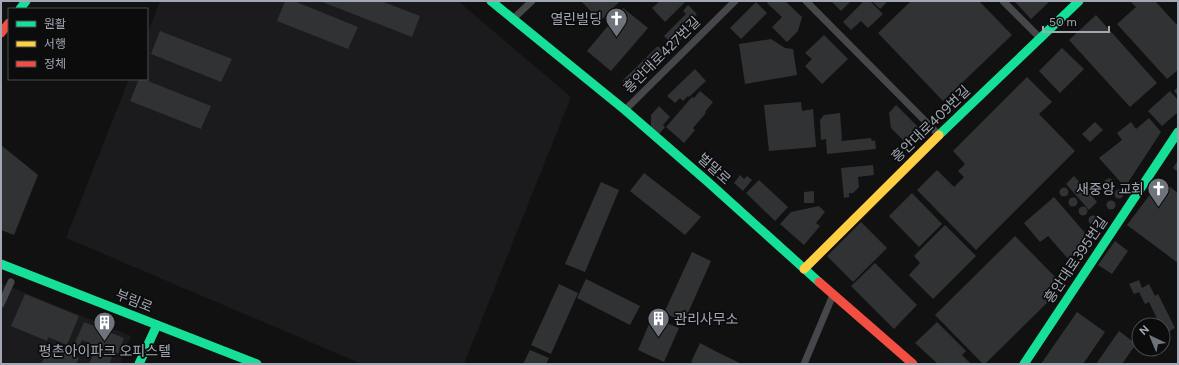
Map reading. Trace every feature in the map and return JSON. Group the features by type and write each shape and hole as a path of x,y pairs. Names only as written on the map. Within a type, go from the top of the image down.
{"street":[{"name":"벌말로","path":"491,1 625,110 913,364"},
{"path":"513,19 532,1"},
{"name":"흥안대로427번길","path":"625,110 734,1"},
{"path":"806,1 939,135"},
{"path":"1003,1 1041,39"},
{"name":"흥안대로409번길","path":"804,269 939,135 1079,1"},
{"path":"1,33 8,24"},
{"name":"흥안대로395번길","path":"1024,364 1178,132"},
{"name":"부림로","path":"1,264 257,364"},
{"path":"1,304 11,282"},
{"path":"804,364 834,295"},
{"path":"139,364 157,325"}],"shaded area":[{"path":"160,1 458,1 571,97 464,364 362,364 66,238 129,80 148,80 148,31"},
{"path":"1,283 131,336 120,364 1,364"}],"building":[{"path":"285,1 294,1 358,27 348,49 277,21"},
{"path":"320,1 381,1 420,16 412,37"},
{"path":"581,1 620,1 600,21"},
{"path":"660,1 686,1 665,22 652,8"},
{"path":"769,1 785,1 802,17 798,31 787,42 772,27 782,17 767,3"},
{"path":"831,1 851,1 841,11"},
{"path":"864,1 870,1 883,14 868,28 861,21 851,30 843,22"},
{"path":"872,1 888,1 880,9"},
{"path":"911,1 979,1 1012,35 943,101 878,33"},
{"path":"1014,1 1050,1 1031,19"},
{"path":"1130,1 1155,1 1178,26 1178,70 1167,79 1117,24 1136,7"},
{"path":"756,2 767,13 741,39 730,28"},
{"path":"688,5 697,14 691,20 696,25 674,46 664,36 686,14 683,11"},
{"name":"열린빌딩","path":"623,8 648,28 611,71 587,51"},
{"path":"1096,15 1157,83 1130,107 1069,40"},
{"path":"160,31 232,59 221,82 151,54"},
{"path":"824,35 848,59 822,84 805,66 812,59 805,53"},
{"path":"771,39 785,48 793,49 797,75 745,84 739,44"},
{"path":"658,46 666,55 630,89 622,81"},
{"path":"1062,48 1084,69 1060,93 1039,71"},
{"path":"695,69 706,81 689,97 688,96 683,101 680,98 675,103 667,96"},
{"path":"1027,77 1052,102 1039,114 1075,151 976,250 917,190 937,170 954,187 964,177 958,171 965,164 953,151"},
{"path":"139,80 146,80 211,106 201,129 130,101"},
{"path":"1178,87 1178,96 1174,91"},
{"path":"700,91 713,102 693,128 695,130 684,143 666,127 692,97 694,98"},
{"path":"1170,91 1178,100 1178,112 1162,126 1148,111"},
{"path":"801,102 802,111 813,109 816,147 769,151 764,105"},
{"path":"896,105 921,130 907,144 891,128 889,113"},
{"path":"659,106 670,117 663,125 665,127 659,134 651,127 651,115"},
{"path":"840,113 841,141 871,138 872,141 875,140 876,149 827,154 826,139 821,140 820,120 824,115"},
{"path":"1149,118 1161,132 1125,187 1099,158 1122,140 1117,133 1131,122 1136,129"},
{"path":"1095,122 1103,130 1090,142 1082,134"},
{"path":"1,145 38,175 14,235 1,230"},
{"path":"1178,160 1178,172 1173,168"},
{"path":"873,165 874,175 858,177 859,187 853,193 849,193 849,197 844,198 841,168"},
{"path":"644,173 701,217 685,235 630,191"},
{"path":"740,175 744,179 747,176 752,180 743,191 734,183"},
{"path":"1074,176 1097,202 1089,210 1066,184"},
{"path":"1107,179 1111,179 1113,183 1111,187 1107,187 1105,185 1105,181"},
{"path":"759,180 788,207 775,221 746,193"},
{"name":"새중앙 교회","path":"1161,180 1178,193 1178,263 1127,225"},
{"path":"601,182 619,190 585,272 565,264"},
{"path":"1062,188 1066,188 1068,192 1066,196 1062,196 1060,194 1060,190"},
{"path":"1117,190 1121,190 1123,194 1121,198 1117,198 1115,196 1115,192"},
{"path":"814,191 814,203 804,203 804,192"},
{"path":"912,193 942,224 919,247 889,216"},
{"path":"1054,197 1092,241 1070,261 1048,236 1040,242 1024,223"},
{"path":"1071,198 1075,198 1077,202 1075,206 1071,206 1069,204 1069,200"},
{"path":"1109,201 1113,201 1115,205 1113,209 1109,209 1107,207 1107,203"},
{"path":"819,206 825,212 816,223 820,226 804,245 780,224 791,212"},
{"path":"1081,207 1085,207 1087,211 1085,215 1081,215 1079,213 1079,209"},
{"path":"1091,216 1095,216 1097,220 1095,224 1091,224 1089,222 1089,218"},
{"path":"861,222 887,248 853,282 827,256"},
{"path":"945,225 976,256 933,299 909,275 920,263 914,256"},
{"path":"1015,236 1064,286 985,364 983,364 935,315"},
{"path":"1115,241 1128,251 1112,274 1098,265"},
{"path":"692,252 711,261 684,322 664,313"},
{"path":"875,263 917,305 894,329 851,286"},
{"path":"586,279 640,306 630,325 577,298"},
{"path":"1139,280 1142,288 1149,284 1155,296 1158,294 1170,317 1156,317 1149,302 1145,304 1139,292 1134,294 1129,284"},
{"path":"559,284 578,293 551,354 531,345"},
{"path":"25,294 79,316 67,345 48,337 47,341 11,326"},
{"path":"1077,312 1105,332 1083,364 1041,364"},
{"name":"관리사무소","path":"652,317 679,328 664,362 638,350"},
{"path":"1171,320 1175,328 1171,330"},
{"name":"평촌아이파크 오피스텔","path":"84,322 124,338 118,354 113,352 110,364 89,364 97,347 82,340 79,347 74,345"},
{"path":"937,322 966,351 962,355 971,364 938,364 915,343"},
{"path":"1119,331 1131,340 1131,351 1122,364 1096,364"},
{"path":"700,343 742,364 695,364 691,362"},
{"name":"평촌아이파크 오피스텔","path":"50,346 79,358 76,364 41,364"},
{"path":"530,350 549,358 546,364 523,364"}],"traffic: fast":[{"path":"21,8 26,1"},
{"path":"491,1 625,110 819,282"},
{"path":"939,135 1079,1"},
{"path":"1024,364 1178,132"},
{"path":"1,264 257,364"},
{"path":"139,364 157,325"}],"traffic: slow":[{"path":"804,269 939,135"}],"traffic: jam":[{"path":"1,33 8,24"},
{"path":"819,282 913,364"}],"place":[{"name":"열린빌딩","path":"617,38"},
{"name":"새중앙 교회","path":"1159,208"},
{"name":"관리사무소","path":"659,338"},
{"name":"평촌아이파크 오피스텔","path":"105,342"}]}
